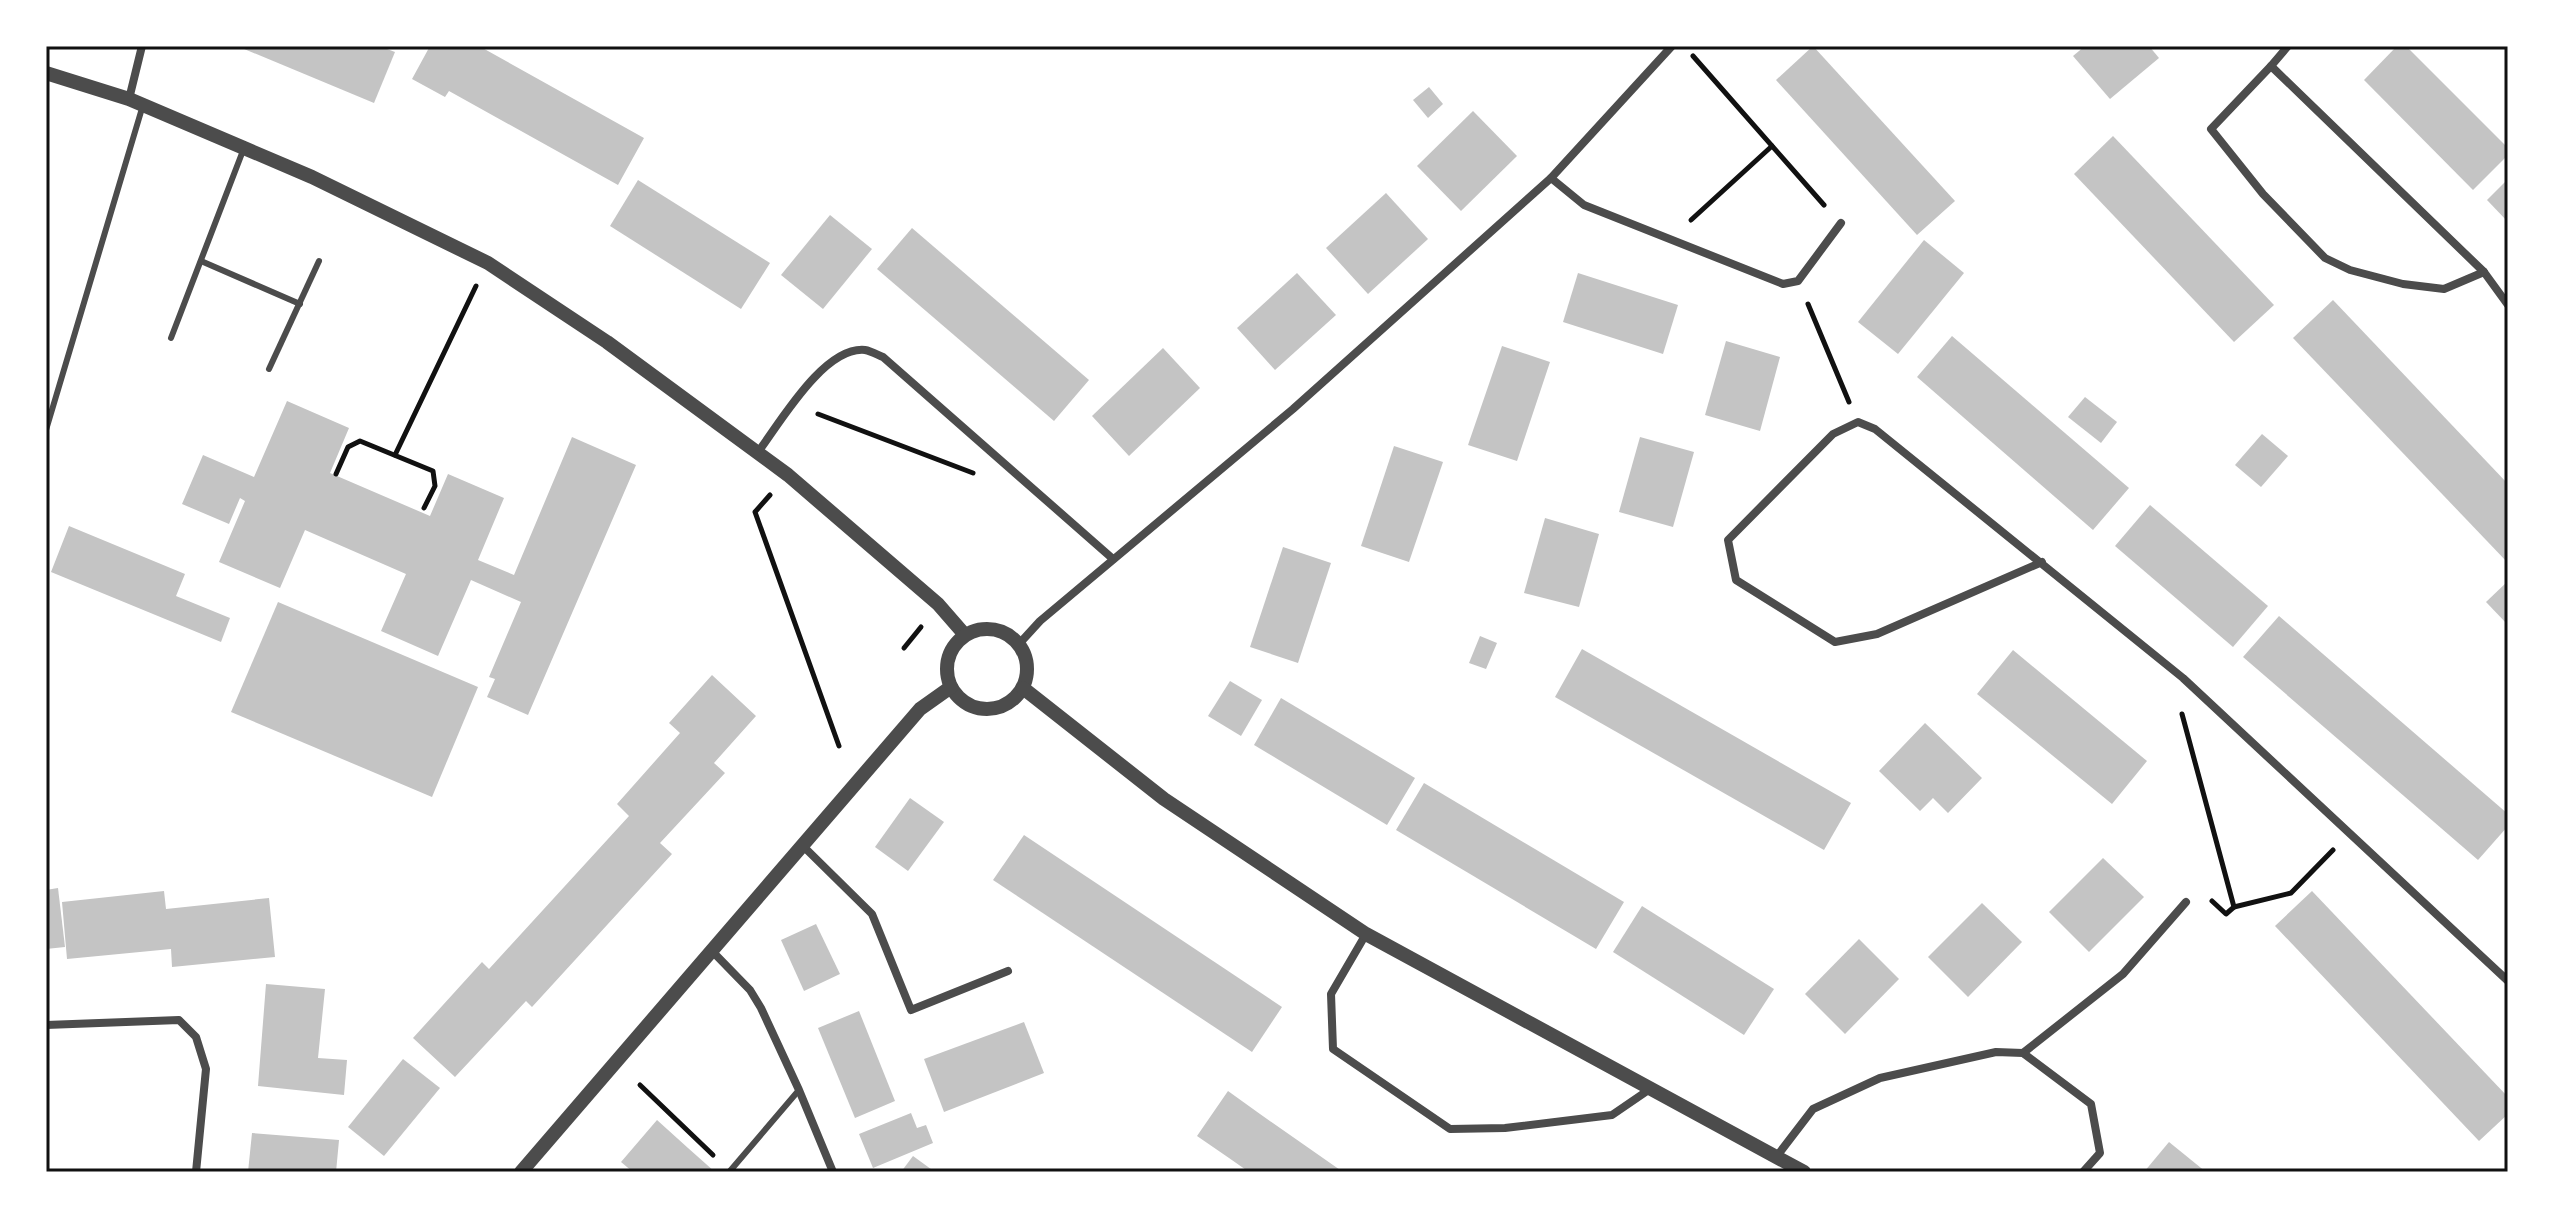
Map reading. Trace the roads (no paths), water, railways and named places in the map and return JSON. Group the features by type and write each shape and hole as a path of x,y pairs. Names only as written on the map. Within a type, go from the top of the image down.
{"street":[{"path":"136,102 142,46"},
{"path":"1019,644 1040,621 1293,409 1551,178 1672,46"},
{"path":"2288,46 2211,129 2263,194 2325,258 2350,270 2403,284 2444,289 2484,272"},
{"path":"2271,66 2484,272 2508,305"},
{"path":"46,73 136,102 312,177 488,263 607,342 758,452 938,604 965,635"},
{"path":"1551,178 1584,205 1783,284 1798,281 1841,223"},
{"path":"758,452 813,378 831,362 865,350 883,357 1113,559"},
{"path":"2042,562 1877,634 1835,642 1736,580 1728,540 1833,434 1858,422 1875,429 2042,562 2183,678 2508,981"},
{"path":"988,629 1010,636 1019,644 1027,666 1023,688 1005,706 993,709 968,705 951,687 947,676 949,653 965,635 988,629"},
{"path":"521,1172 920,709 951,687"},
{"path":"1023,688 1164,799 1366,934 1804,1172"},
{"path":"803,846 872,914 911,1010 1008,971"},
{"path":"2023,1053 2123,974 2186,902"},
{"path":"1366,934 1331,994 1333,1049 1450,1129 1505,1128 1612,1115 1650,1089"},
{"path":"712,951 750,990 799,1090 833,1172"},
{"path":"46,1025 179,1020 196,1037 206,1069 196,1172"},
{"path":"1777,1156 1813,1109 1880,1078 1996,1052 2023,1053 2091,1104 2100,1153 2083,1172"}],"lane":[{"path":"46,430 136,102"},
{"path":"171,338 244,148"},
{"path":"201,261 300,304"},
{"path":"269,369 319,261"},
{"path":"730,1171 799,1090"}]}
